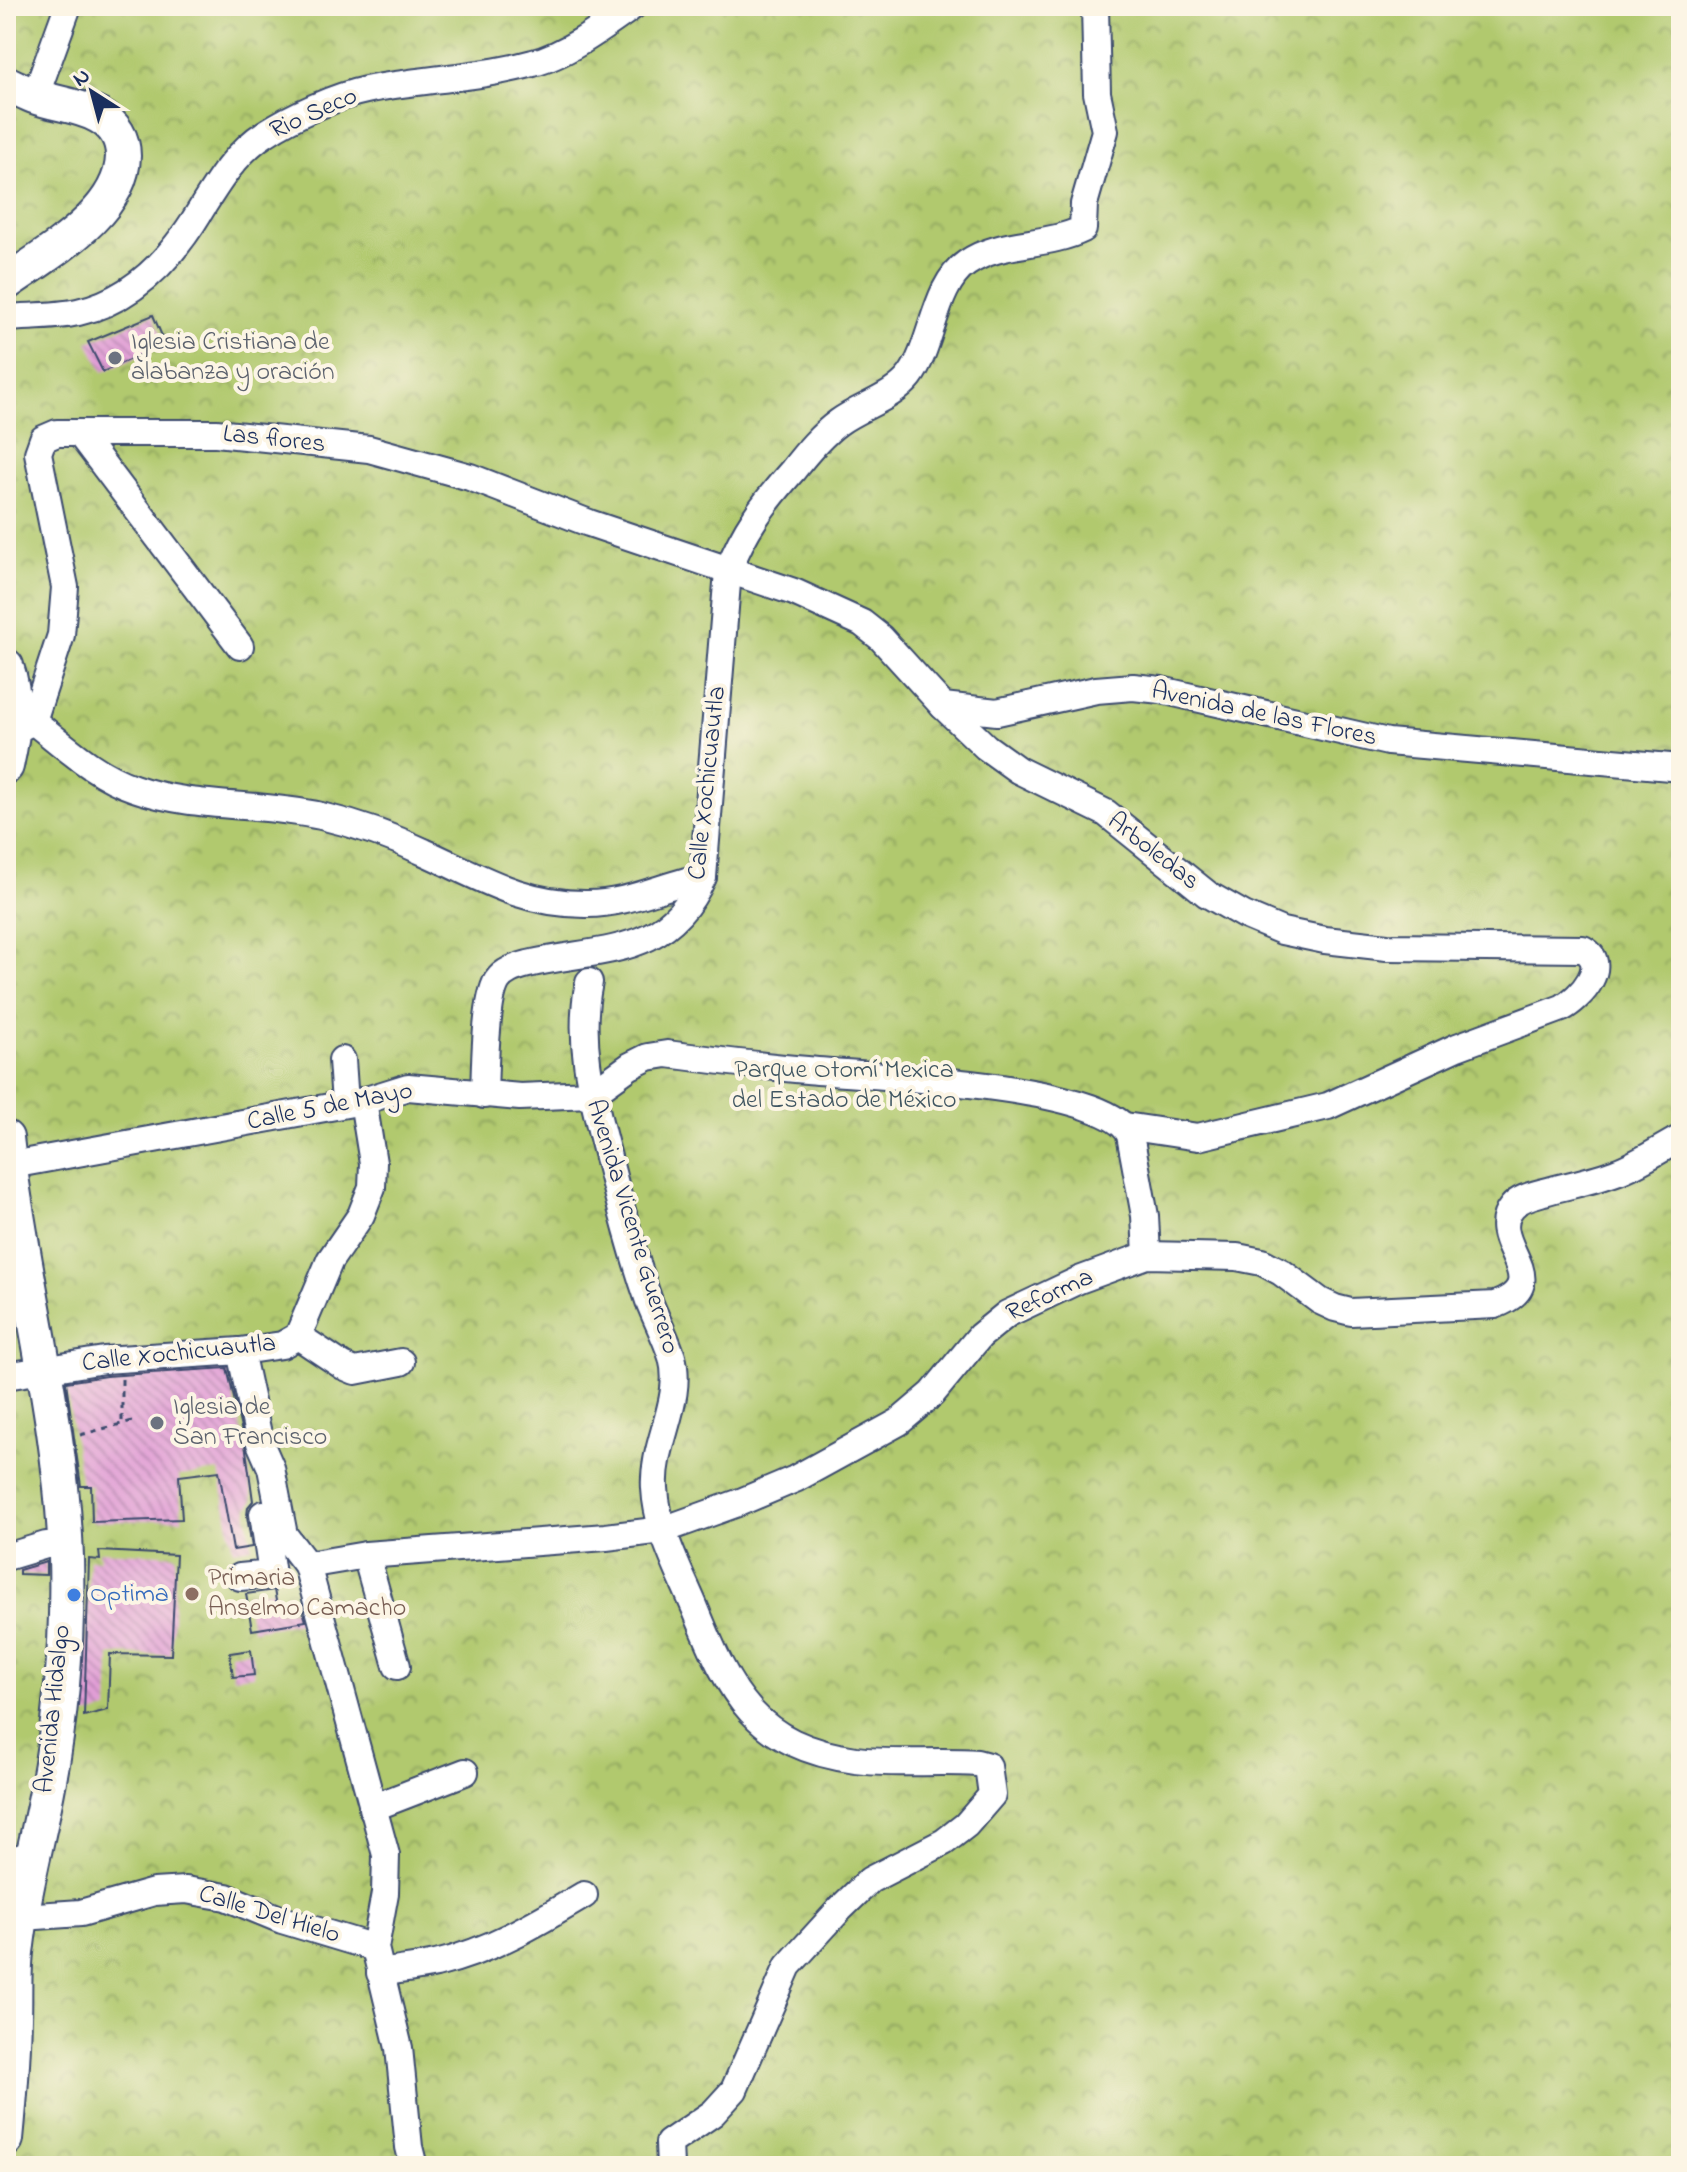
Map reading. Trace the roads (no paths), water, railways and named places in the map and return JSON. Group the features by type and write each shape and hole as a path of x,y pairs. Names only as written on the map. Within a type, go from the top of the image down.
{"main road":[{"path":"6,283 86,223 106,204 119,184 123,146 113,128 89,113 20,90"},
{"path":"6,666 24,726 6,766"},
{"name":"Avenida Hidalgo","path":"6,2139 16,1947 22,1917 19,1858 47,1793 61,1701 65,1545 44,1370 7,1156"}],"street":[{"path":"20,90 68,6"},
{"name":"Rio Seco","path":"6,318 82,311 125,293 160,266 183,240 220,179 266,132 363,90 465,77 536,63 593,35 633,6"},
{"name":"Calle Xochicuautla","path":"484,1095 490,1003 498,978 517,967 540,961 633,946 657,932 692,901 703,877 728,571 752,519 818,440 840,421 902,385 913,372 949,283 965,263 992,251 1064,238 1083,229 1084,204 1105,131 1097,93 1095,6"},
{"name":"Las flores","path":"24,726 61,635 65,587 39,446 43,439 57,433 216,433 369,449 470,477 589,523 794,592 862,623 881,638 943,706"},
{"path":"80,434 240,646"},
{"name":"Avenida de las Flores","path":"943,706 997,712 1096,690 1133,687 1161,690 1388,742 1681,768"},
{"name":"Arboledas","path":"943,706 986,747 1018,770 1106,813 1207,894 1244,915 1297,934 1325,940 1387,947 1583,949 1591,953 1596,961 1596,969 1575,1001 1457,1047 1328,1106 1198,1137 1125,1126"},
{"path":"24,726 94,769 134,788 185,799 322,816 423,851 495,887 531,898 585,904 619,901 703,877"},
{"name":"Avenida Vicente Guerrero","path":"589,982 584,1022 591,1094 640,1274 672,1358 675,1382 656,1464 655,1487 663,1530 706,1636 738,1698 757,1720 781,1736 817,1751 857,1760 961,1762 988,1766 992,1795 966,1825 944,1842 870,1880 788,1966 734,2090 713,2113 669,2143 670,2166"},
{"path":"591,1094 630,1066 648,1057 667,1054 1012,1088 1075,1102 1125,1126 1145,1216 1147,1255"},
{"name":"Calle Xochicuautla","path":"6,1376 122,1360 240,1351 282,1345 298,1336 330,1260 361,1215 372,1187 373,1163 342,1060"},
{"name":"Calle 5 de Mayo","path":"7,1156 227,1127 354,1102 408,1087 520,1097 591,1094"},
{"name":"Reforma","path":"307,1565 366,1555 663,1530 738,1503 795,1479 899,1422 932,1394 980,1336 1007,1314 1079,1280 1147,1255 1237,1257 1262,1262 1320,1301 1351,1312 1495,1305 1510,1299 1520,1289 1522,1276 1506,1235 1506,1219 1512,1207 1527,1196 1617,1172 1681,1138"},
{"path":"298,1336 355,1371 401,1362"},
{"path":"240,1351 260,1443 271,1468 284,1535 307,1565 386,1855 377,1960 399,2048 409,2147 414,2165"},
{"path":"240,1577 272,1574 273,1569 256,1478 260,1443"},
{"path":"6,1557 46,1545 65,1545"},
{"path":"366,1555 397,1666"},
{"path":"372,1808 465,1772"},
{"name":"Calle Del Hielo","path":"22,1917 81,1913 154,1892 186,1890 226,1897 377,1960"},
{"path":"377,1960 436,1964 491,1946 529,1928 584,1895"}],"place":[{"name":"Iglesia Cristiana de alabanza y oración","path":"115,358"},
{"name":"Iglesia de San Francisco","path":"157,1423"},
{"name":"Primaria Anselmo Camacho","path":"192,1594"},
{"name":"Optima","path":"74,1595"}],"park label":[{"name":"Parque Otomí Mexica del Estado de México","path":"844,1086"}]}
